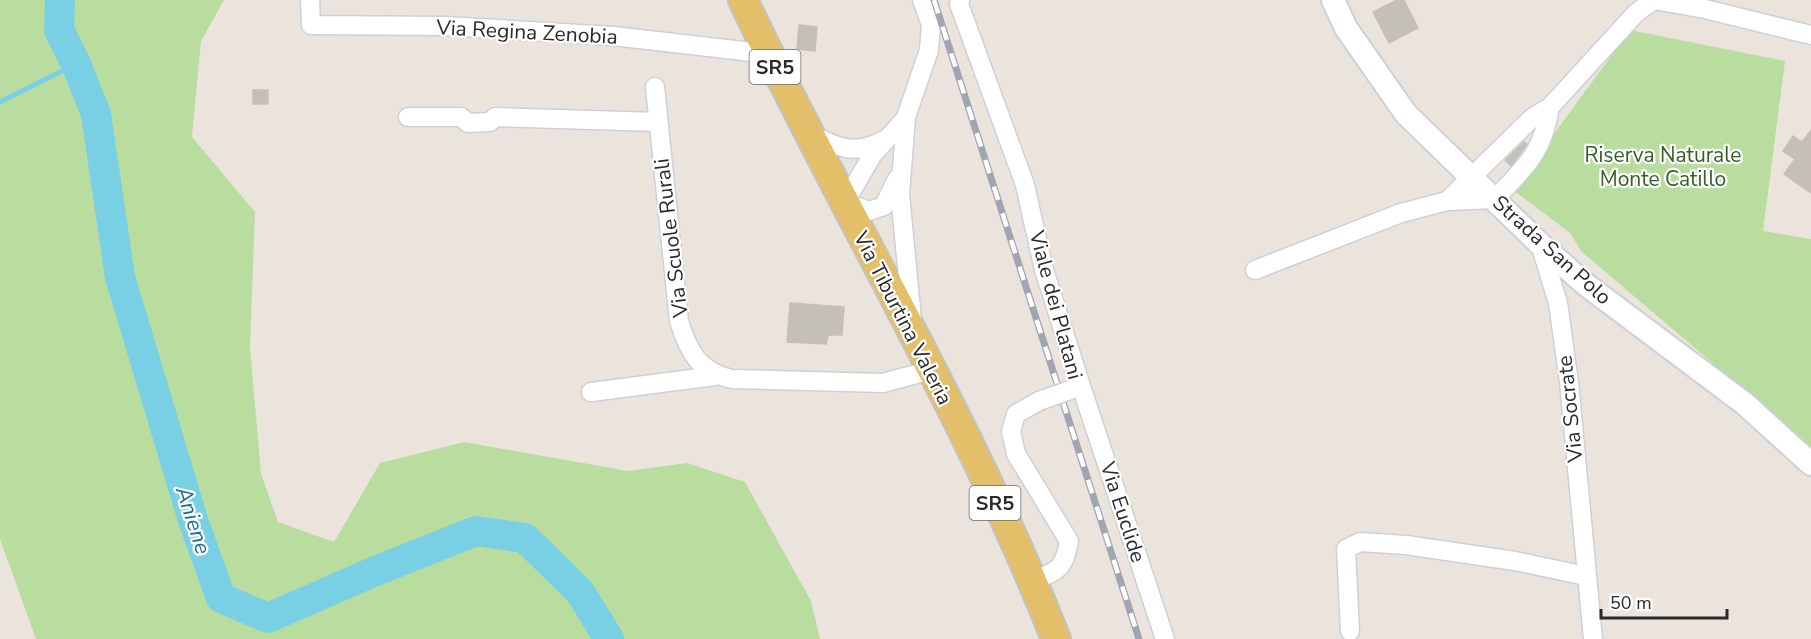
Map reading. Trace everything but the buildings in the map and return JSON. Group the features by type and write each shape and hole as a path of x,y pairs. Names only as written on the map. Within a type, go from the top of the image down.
{"main road":[{"name":"Via Tiburtina Valeria","path":"743,0 931,369 1033,581 1056,639"}],"street":[{"name":"Via Regina Zenobia","path":"310,0 311,25 446,26 613,36 769,54"},
{"path":"914,337 900,194 906,117 929,50 932,25 922,0"},
{"name":"Viale dei Platani","path":"960,0 959,4 1025,185 1044,270 1077,388 1040,401 1016,414 1011,431 1016,454 1069,541 1065,562 1056,571 1033,581"},
{"name":"Strada San Polo","path":"1333,0 1346,28 1406,114 1540,244 1585,284 1745,404 1811,464"},
{"path":"1448,201 1532,118 1550,107 1636,13 1654,0 1705,9 1811,35"},
{"name":"Via Scuole Rurali","path":"655,87 679,321 693,356 715,376"},
{"path":"1255,270 1401,213 1448,201 1494,199 1529,164 1546,134 1550,107"},
{"path":"408,117 461,117 468,123 490,122 495,117 658,122"},
{"path":"901,169 892,193 884,206 869,211 845,202 873,154 906,117"},
{"path":"810,133 837,148 854,149 874,146 888,138"},
{"name":"Via Socrate","path":"1540,244 1558,303 1569,382 1593,639"},
{"path":"591,392 715,376 732,379 883,383 931,369"},
{"name":"Via Euclide","path":"1077,388 1165,639"},
{"path":"1350,631 1346,549 1360,542 1406,545 1515,561 1586,576"}],"green space":[{"path":"0,0 224,0 201,41 192,137 255,212 250,347 261,474 278,522 334,542 380,463 464,442 628,471 687,463 745,482 811,601 820,639 36,639 0,539"},
{"name":"Riserva Naturale Monte Catillo","path":"1630,30 1785,61 1763,231 1811,239 1811,447 1581,251 1570,233 1513,190"}],"waterway":[{"name":"Aniene","path":"60,0 59,30 76,64 96,114 120,277 193,520 221,598 268,618 373,572 476,531 525,538 580,592 609,639"},
{"path":"0,102 76,64"}],"railway":[{"path":"934,0 1139,639"}]}
